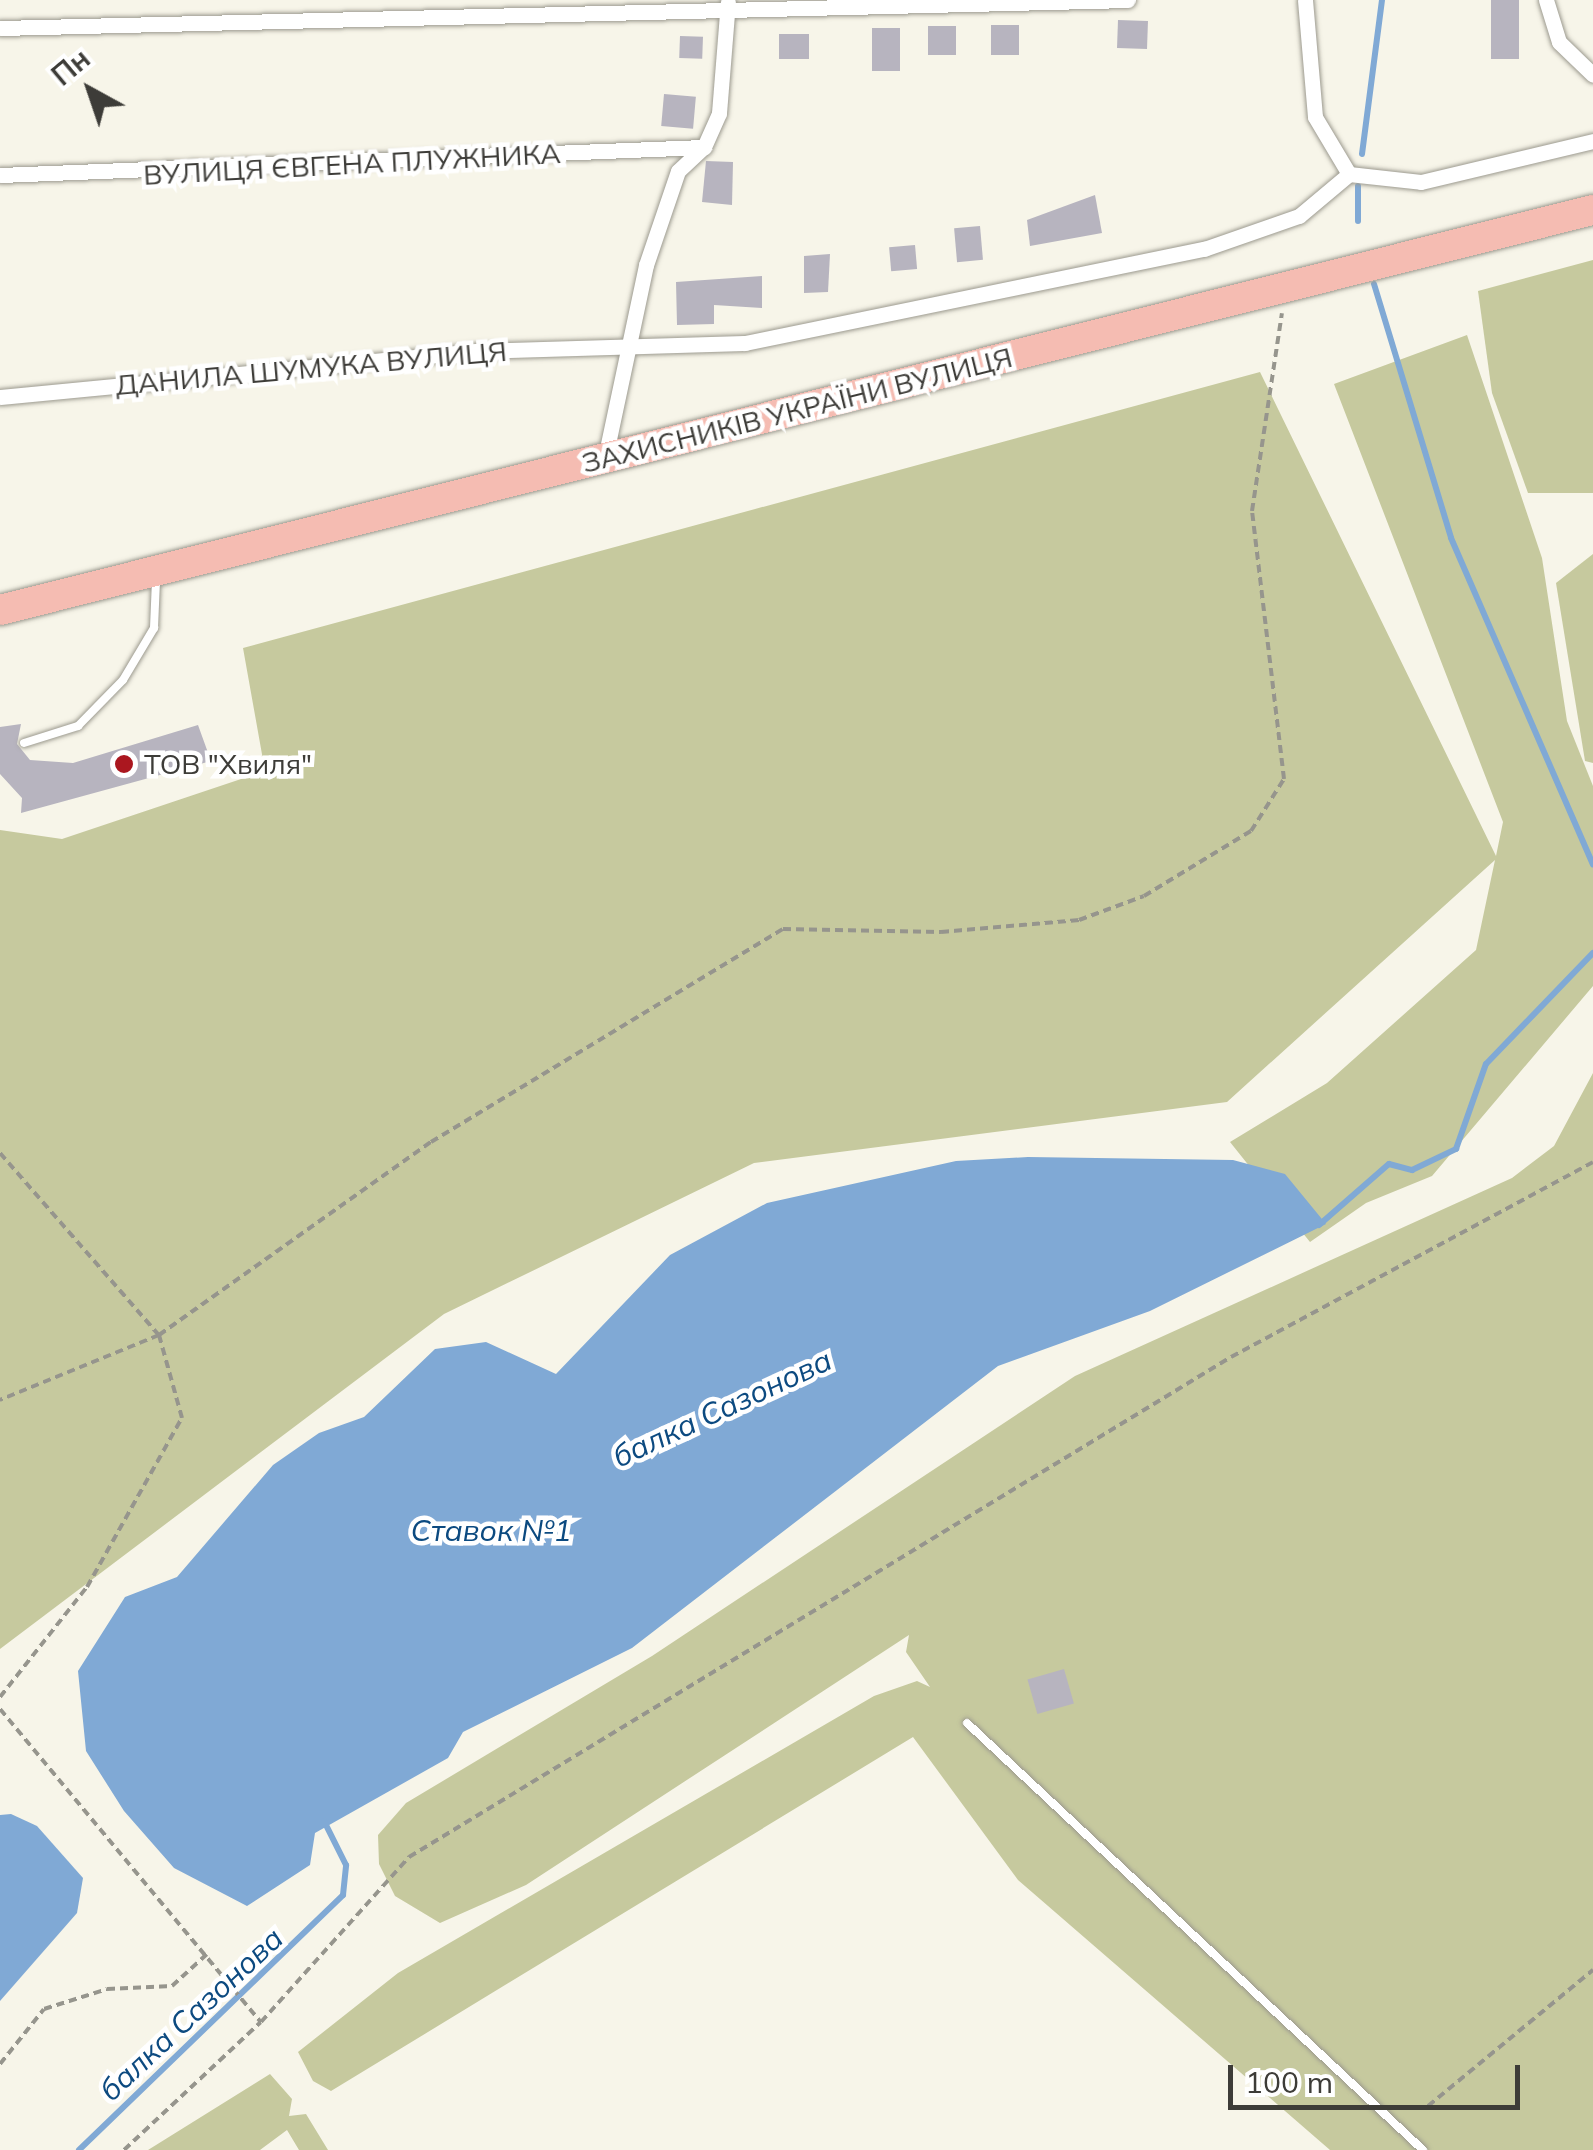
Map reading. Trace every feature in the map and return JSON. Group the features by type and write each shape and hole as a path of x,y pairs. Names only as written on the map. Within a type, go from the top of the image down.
{"highway":[{"name":"ЗАХИСНИКІВ УКРАЇНИ ВУЛИЦЯ","path":"0,610 1593,210"}],"street":[{"path":"0,28 728,4 1128,0"},
{"path":"1305,0 1315,117 1349,174 1421,182 1593,141"},
{"path":"1546,0 1559,42 1593,75"},
{"path":"605,458 622,350 678,171 704,147 719,112 728,4"},
{"name":"ВУЛИЦЯ ЄВГЕНА ПЛУЖНИКА","path":"0,175 704,147"},
{"name":"ДАНИЛА ШУМУКА ВУЛИЦЯ","path":"0,397 475,351 622,350 761,340 1204,249 1299,216 1349,174"}],"lane":[{"path":"24,743 78,726 123,680 154,628 154,571"},
{"path":"967,1722 1423,2150"}],"path":[{"path":"0,1400 159,1335 430,1142 783,928 941,932 1079,920 1144,896 1252,830 1284,780 1252,510 1271,342 1293,285"},
{"path":"0,1153 159,1335 182,1418 87,1587 0,1697"},
{"path":"124,2150 261,2022 409,1857 1231,1357 1593,1162"},
{"path":"0,1709 216,1961 261,2022"},
{"path":"0,2064 44,2009 107,1990 172,1986 208,1954"},
{"path":"1428,2106 1593,1970"}],"green space":[{"path":"1593,260 1593,493 1528,493 1492,393 1478,291"},
{"path":"1467,335 1542,558 1567,721 1593,786 1593,986 1432,1176 1366,1203 1310,1242 1230,1142 1327,1083 1476,950 1495,860 1227,1102 754,1163 444,1314 0,1649 0,830 62,839 265,771 243,648 1260,372 1496,856 1503,822 1334,384"},
{"path":"1593,554 1593,763 1585,761 1556,583"},
{"path":"1593,1073 1593,2150 1330,2150 1018,1880 913,1737 331,2091 313,2081 298,2052 398,1973 874,1696 917,1681 930,1687 906,1652 909,1635 526,1885 440,1923 395,1896 379,1864 378,1835 406,1803 652,1656 1075,1376 1512,1178 1554,1146"},
{"path":"270,2074 292,2099 289,2116 306,2114 328,2150 299,2150 287,2130 260,2150 148,2150"}],"water":[{"name":"Ставок №1","path":"1028,1157 1233,1160 1285,1174 1326,1224 1150,1311 998,1366 632,1648 463,1732 448,1758 315,1833 310,1865 247,1906 174,1868 124,1811 86,1751 78,1671 125,1597 177,1577 273,1465 319,1433 364,1417 435,1349 486,1342 556,1374 670,1255 767,1203 956,1161"},
{"path":"11,1814 37,1826 83,1878 77,1913 0,2001 0,1815"}],"building":[{"path":"1491,0 1519,0 1519,59 1491,59"},
{"path":"1118,20 1148,21 1147,49 1117,48"},
{"path":"991,25 1019,25 1019,55 991,55"},
{"path":"928,26 956,26 956,55 928,55"},
{"path":"872,28 900,28 900,71 872,71"},
{"path":"779,34 809,34 809,59 779,59"},
{"path":"680,36 703,37 702,59 679,58"},
{"path":"664,94 696,97 693,129 661,126"},
{"path":"706,161 733,162 732,205 702,202"},
{"path":"1095,195 1102,233 1030,246 1027,220"},
{"path":"980,226 983,260 957,262 954,228"},
{"path":"915,245 917,269 891,271 889,247"},
{"path":"830,254 828,292 804,293 804,256"},
{"path":"762,276 762,308 714,305 714,324 677,325 676,282"},
{"path":"21,724 17,744 30,760 73,763 198,725 211,761 21,813 22,798 0,774 0,727"},
{"path":"1064,1669 1074,1704 1037,1714 1027,1679"}],"waterway":[{"path":"1362,154 1382,0"},
{"path":"1358,186 1358,221"},
{"path":"1374,284 1451,538 1593,864"},
{"name":"балка Сазонова","path":"1319,1225 1389,1164 1412,1170 1456,1149 1486,1064 1593,953"},
{"name":"балка Сазонова","path":"79,2150 343,1895 346,1865 324,1821"}],"place":[{"name":"ТОВ \"Хвиля\"","path":"124,764"}]}
